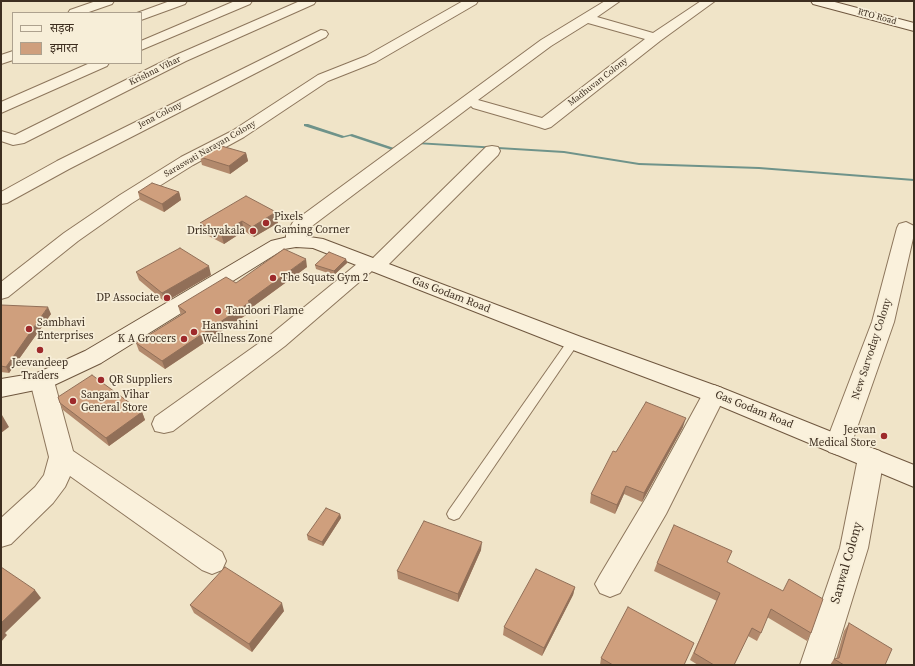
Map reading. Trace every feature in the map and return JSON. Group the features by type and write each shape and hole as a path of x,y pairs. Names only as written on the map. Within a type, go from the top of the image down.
{"street":[{"path":"77,12 108,1"},
{"path":"142,16 181,1"},
{"path":"142,46 246,1"},
{"name":"Krishna Vihar","path":"1,136 18,140 181,58 310,1"},
{"name":"Saraswati Narayan Colony","path":"1,292 71,237 126,199 187,162 238,134 323,78 371,59 472,1"},
{"path":"296,241 296,234 300,226 546,43 614,1"},
{"name":"Madhuvan Colony","path":"478,105 545,124 656,38 709,1"},
{"name":"RTO Road","path":"817,1 914,27"},
{"path":"586,18 656,38"},
{"name":"Jena Colony","path":"1,199 63,165 320,34"},
{"path":"1,60 12,55"},
{"path":"1,108 100,64"},
{"path":"164,424 277,341 373,265 492,151"},
{"name":"New Sarvoday Colony","path":"838,445 883,322 906,228"},
{"name":"Gas Godam Road","path":"1,388 42,381 93,357 278,245 296,241 316,243 573,342 714,394 914,476"},
{"path":"1,535 44,495 56,479 62,457 42,381"},
{"path":"610,584 656,506 714,394"},
{"path":"62,457 212,561"},
{"name":"Sanwal Colony","path":"816,665 854,548 871,458"}],"lane":[{"path":"454,514 573,342"}],"building":[{"path":"218,145 246,153 229,166 200,157"},
{"path":"152,183 179,192 162,204 138,192"},
{"path":"246,196 276,212 252,227 242,221 221,234 200,223"},
{"path":"180,248 209,266 162,293 136,272"},
{"path":"284,249 306,259 248,301 250,302 162,361 136,343 186,312 178,306 226,277 236,283"},
{"path":"329,252 346,259 334,271 315,265"},
{"path":"1,305 48,307 6,367 1,366"},
{"path":"92,375 142,412 106,438 60,403 58,397"},
{"path":"646,402 686,418 644,493 626,486 617,505 591,494 613,451 616,452"},
{"path":"326,508 340,514 322,542 307,535"},
{"path":"424,521 482,542 458,594 397,571"},
{"path":"674,525 732,551 727,562 783,591 789,579 823,599 811,633 771,609 761,633 752,628 734,665 714,665 694,653 720,593 657,563"},
{"path":"1,567 35,590 1,623"},
{"path":"225,567 282,603 249,644 190,605"},
{"path":"536,569 575,587 544,648 504,627"},
{"path":"628,607 694,643 684,665 613,665 601,658"},
{"path":"849,623 892,649 885,665 844,665 834,659 839,658"}],"waterway":[{"path":"306,125 344,137 350,135 395,150 399,147"},
{"path":"417,143 564,152 639,164 759,168 914,180"}],"place":[{"name":"Pixels Gaming Corner","path":"266,223"},
{"name":"Drishyakala","path":"253,231"},
{"name":"The Squats Gym 2","path":"273,278"},
{"name":"DP Associate","path":"167,298"},
{"name":"Tandoori Flame","path":"218,311"},
{"name":"Sambhavi Enterprises","path":"29,329"},
{"name":"Hansvahini Wellness Zone","path":"194,332"},
{"name":"K A Grocers","path":"184,339"},
{"name":"Jeevandeep Traders","path":"40,350"},
{"name":"QR Suppliers","path":"101,380"},
{"name":"Sangam Vihar General Store","path":"73,401"},
{"name":"Jeevan Medical Store","path":"884,436"}]}
